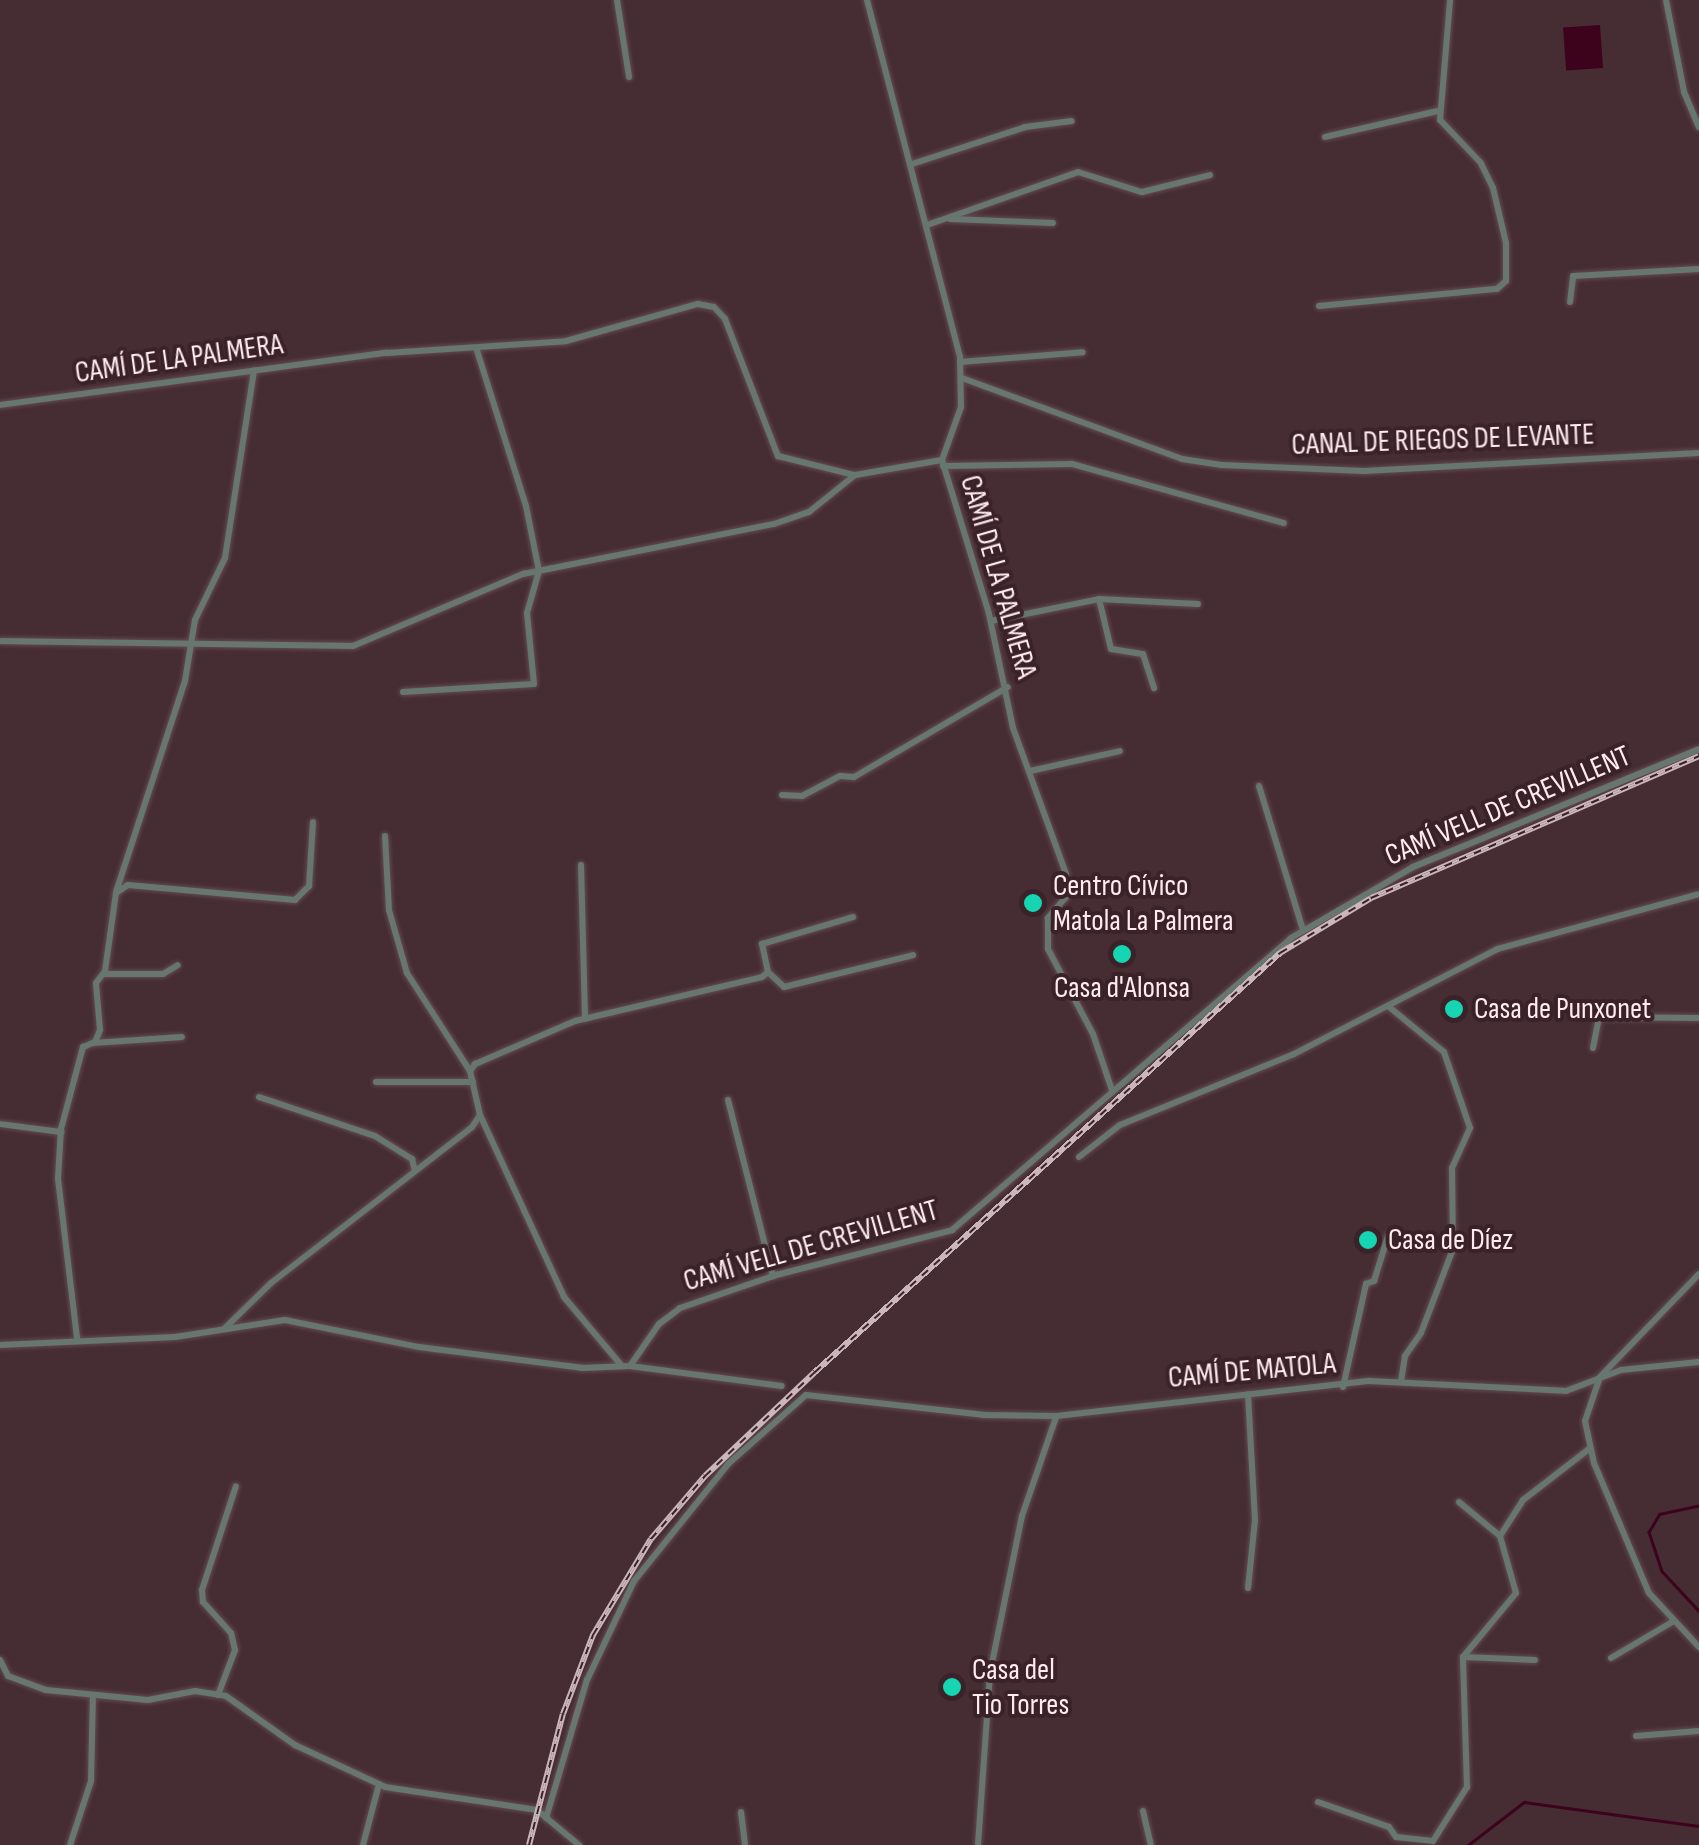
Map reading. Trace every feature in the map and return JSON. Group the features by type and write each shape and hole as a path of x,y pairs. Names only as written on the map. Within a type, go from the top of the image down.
{"street":[{"path":"617,0 629,78"},
{"name":"CAMÍ DE LA PALMERA","path":"867,0 960,362 961,407 942,463 991,621 1030,771 1066,874 1066,897 1048,918 1048,949 1093,1034 1112,1090"},
{"path":"1319,306 1497,288 1506,281 1506,243 1494,188 1438,111 1450,0"},
{"path":"1666,0 1684,92 1699,127"},
{"path":"1325,137 1438,111"},
{"path":"912,164 1024,127 1072,122"},
{"path":"927,225 1078,172 1142,192 1210,175"},
{"path":"944,219 1053,223"},
{"path":"1570,302 1573,276 1699,269"},
{"name":"CAMÍ DE LA PALMERA","path":"0,405 386,353 478,351 566,341 698,304 714,307 725,320 778,456 855,475"},
{"path":"404,692 534,684 527,614 539,571 478,351"},
{"path":"960,362 1083,352"},
{"path":"92,1044 100,1030 96,983 102,974 116,893 191,645 230,537 254,370"},
{"name":"CANAL DE RIEGOS DE LEVANTE","path":"962,378 1182,459 1222,466 1364,471 1699,453"},
{"path":"0,641 353,646 539,571 774,524 809,512 855,475 942,463 1072,464 1284,524"},
{"path":"991,621 1099,599 1198,604"},
{"path":"1099,599 1111,650 1144,654 1154,688"},
{"path":"782,794 802,796 840,776 854,777 1008,687"},
{"name":"CAMÍ VELL DE CREVILLENT","path":"626,1366 669,1314 773,1276 952,1230 1302,930 1414,867 1699,749"},
{"path":"1030,771 1120,751"},
{"path":"1259,786 1302,930"},
{"path":"116,893 128,885 295,900 309,886 313,822"},
{"path":"385,836 389,910 407,973 470,1071 480,1115 564,1297 626,1366"},
{"path":"581,865 585,1019"},
{"path":"1079,1157 1120,1124 1253,1073 1512,944 1699,894"},
{"path":"853,916 762,944 768,972 784,987 913,956"},
{"path":"102,974 163,974 178,965"},
{"path":"470,1071 585,1019 768,972"},
{"path":"1388,1006 1444,1052 1470,1128 1452,1168 1453,1249 1421,1333 1405,1356 1401,1382"},
{"path":"1592,1048 1599,1017 1699,1018"},
{"path":"77,1338 58,1178 60,1132 82,1046 182,1038"},
{"path":"376,1082 473,1082"},
{"path":"259,1097 375,1136 412,1159 415,1171"},
{"path":"728,1100 773,1276"},
{"path":"224,1329 271,1283 480,1115"},
{"path":"0,1124 60,1132"},
{"path":"1343,1386 1366,1284 1374,1281 1388,1236"},
{"path":"1699,1274 1598,1381 1585,1421 1589,1449 1644,1582 1672,1622 1699,1647"},
{"path":"0,1345 77,1338 174,1337 284,1320 438,1350 582,1368 626,1366 782,1386"},
{"name":"CAMÍ DE MATOLA","path":"546,1818 587,1680 634,1581 717,1476 806,1395 983,1415 1056,1416 1248,1394 1401,1382 1566,1391 1621,1370 1699,1362"},
{"path":"1248,1394 1254,1520 1248,1588"},
{"path":"978,1845 990,1673 1022,1516 1056,1416"},
{"path":"1500,1536 1523,1500 1589,1449"},
{"path":"218,1695 234,1650 231,1633 203,1602 202,1590 236,1486"},
{"path":"1318,1802 1388,1828 1396,1837 1433,1841 1467,1787 1463,1657 1516,1593 1500,1536 1459,1502"},
{"path":"1612,1658 1672,1622"},
{"path":"1463,1657 1535,1660"},
{"path":"0,1660 8,1676 26,1685 148,1700 194,1691 218,1695 296,1745 379,1784 485,1799 546,1818 579,1845"},
{"path":"70,1845 91,1781 93,1695"},
{"path":"1636,1736 1699,1731"},
{"path":"363,1845 379,1784"},
{"path":"1143,1811 1151,1845"},
{"path":"741,1812 745,1845"}],"shaded area":[{"path":"1600,25 1603,68 1566,70 1563,28"}],"waterway":[{"path":"1699,1506 1660,1514 1649,1532 1662,1571 1699,1611"},
{"path":"1468,1845 1524,1802 1699,1826"}],"railway":[{"path":"529,1845 563,1714 593,1635 651,1539 705,1476 815,1372 1280,953 1371,898 1699,756"}],"place":[{"name":"Centro Cívico Matola La Palmera","path":"1033,903"},
{"name":"Casa d'Alonsa","path":"1122,954"},
{"name":"Casa de Punxonet","path":"1454,1009"},
{"name":"Casa de Díez","path":"1368,1240"},
{"name":"Casa del Tio Torres","path":"952,1687"}]}
